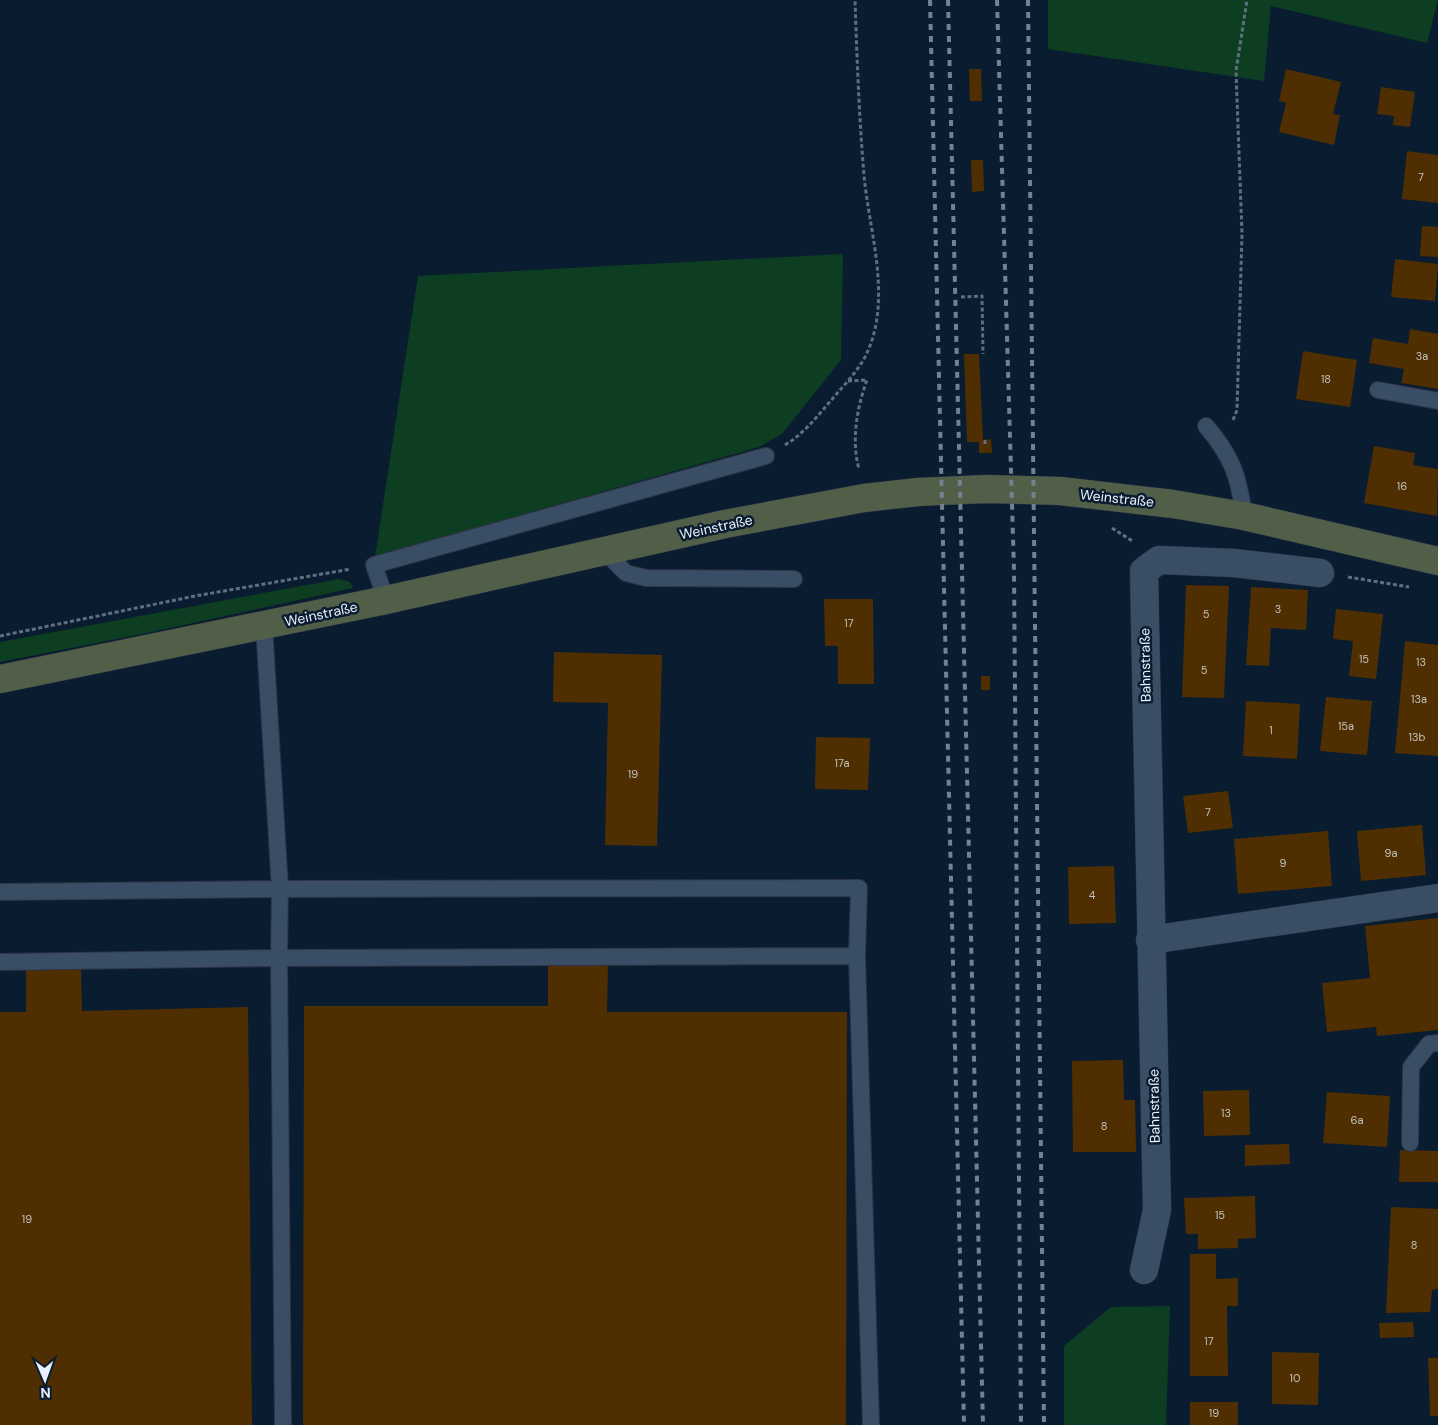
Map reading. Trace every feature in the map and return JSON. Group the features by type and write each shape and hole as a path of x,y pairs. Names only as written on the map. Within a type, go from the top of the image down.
{"main road":[{"name":"Weinstraße","path":"0,679 386,600 725,524 864,498 918,492 986,488 1060,492 1173,504 1244,516 1438,561"}],"street":[{"name":"Bahnstraße","path":"1144,1270 1157,1210 1150,940 1144,571 1159,560 1234,563 1320,573"},
{"path":"1150,940 1438,898"}],"lane":[{"path":"1378,390 1438,401"},
{"path":"1206,426 1223,446 1240,484 1244,516"},
{"path":"386,600 374,565 766,456"},
{"path":"605,552 626,573 646,578 794,579"},
{"path":"264,625 280,889 283,1425"},
{"path":"0,892 280,889 859,888 858,956 871,1425"},
{"path":"0,962 279,958 858,956"},
{"path":"1410,1143 1411,1067 1429,1044 1438,1043"}],"path":[{"path":"766,456 789,442 810,424 848,381 866,354 874,332 878,306 873,238 864,177 855,0"},
{"path":"1223,446 1236,410 1242,234 1236,71 1247,0"},
{"path":"962,297 982,296 983,354"},
{"path":"848,381 867,380 858,413 856,446"},
{"path":"985,440 985,446"},
{"path":"0,636 196,596 374,565"},
{"path":"1320,573 1418,588"}],"green space":[{"path":"1048,0 1438,0 1427,43 1271,6 1264,81 1048,49"},
{"path":"843,254 841,360 782,434 759,447 375,557 418,276"},
{"path":"339,579 350,582 353,588 147,633 0,662 0,642"},
{"path":"1170,1306 1166,1425 1064,1425 1064,1346 1111,1307"}],"building":[{"path":"969,69 981,69 982,101 970,101"},
{"path":"1286,69 1341,82 1333,114 1340,115 1334,145 1279,132 1286,103 1279,101"},
{"path":"1381,87 1415,92 1410,127 1393,125 1394,116 1377,114"},
{"path":"1407,151 1438,155 1438,203 1402,199"},
{"path":"971,160 983,160 984,191 972,192"},
{"path":"1422,226 1438,227 1438,257 1420,256"},
{"path":"1395,259 1438,264 1435,301 1391,297"},
{"path":"1410,329 1438,334 1438,389 1401,383 1404,369 1369,363 1373,338 1408,344"},
{"path":"1303,351 1357,360 1350,407 1296,399"},
{"path":"964,354 979,354 983,440 991,439 992,453 979,453 979,442 967,442"},
{"path":"1374,446 1415,453 1413,465 1438,469 1437,516 1364,503"},
{"path":"1186,585 1229,586 1224,698 1182,697"},
{"path":"1251,587 1308,590 1306,630 1271,628 1269,666 1246,665"},
{"path":"824,599 873,599 874,684 838,684 838,646 825,646"},
{"path":"1336,609 1383,614 1376,679 1349,676 1353,641 1333,639"},
{"path":"1405,641 1438,645 1438,756 1395,753"},
{"path":"554,652 662,655 657,846 605,845 608,703 553,702"},
{"path":"981,676 990,676 990,690 981,690"},
{"path":"1326,697 1372,701 1367,755 1320,751"},
{"path":"1246,701 1300,704 1297,759 1243,756"},
{"path":"816,737 870,738 868,790 815,789"},
{"path":"1228,791 1233,828 1188,833 1183,796"},
{"path":"1422,825 1426,875 1361,881 1357,831"},
{"path":"1328,831 1332,886 1238,894 1234,839"},
{"path":"1114,866 1116,923 1069,924 1068,867"},
{"path":"1438,918 1438,1030 1377,1036 1376,1027 1327,1032 1322,983 1370,978 1365,926"},
{"path":"548,964 608,964 607,1012 847,1012 846,1425 303,1425 304,1006 548,1006"},
{"path":"81,969 82,1011 248,1007 252,1425 0,1425 0,1012 26,1012 26,970"},
{"path":"1123,1060 1124,1100 1135,1100 1136,1152 1073,1152 1072,1061"},
{"path":"1249,1090 1250,1135 1204,1136 1203,1091"},
{"path":"1327,1092 1390,1096 1387,1147 1323,1143"},
{"path":"1289,1144 1290,1164 1245,1166 1245,1145"},
{"path":"1400,1150 1438,1151 1438,1182 1399,1182"},
{"path":"1255,1196 1256,1238 1238,1239 1238,1248 1198,1249 1198,1234 1186,1234 1184,1198"},
{"path":"1391,1207 1438,1209 1438,1289 1432,1290 1430,1312 1386,1313"},
{"path":"1190,1254 1216,1254 1216,1279 1238,1278 1238,1306 1227,1306 1228,1376 1190,1376"},
{"path":"1413,1322 1414,1337 1380,1338 1379,1323"},
{"path":"1272,1352 1319,1353 1318,1405 1272,1404"},
{"path":"1428,1358 1438,1358 1438,1416 1430,1416"},
{"path":"1190,1402 1238,1402 1238,1425 1190,1425"}],"railway":[{"path":"930,0 964,1425"},
{"path":"948,0 983,1425"},
{"path":"997,0 1014,571 1021,1425"},
{"path":"1028,0 1044,1425"}]}
